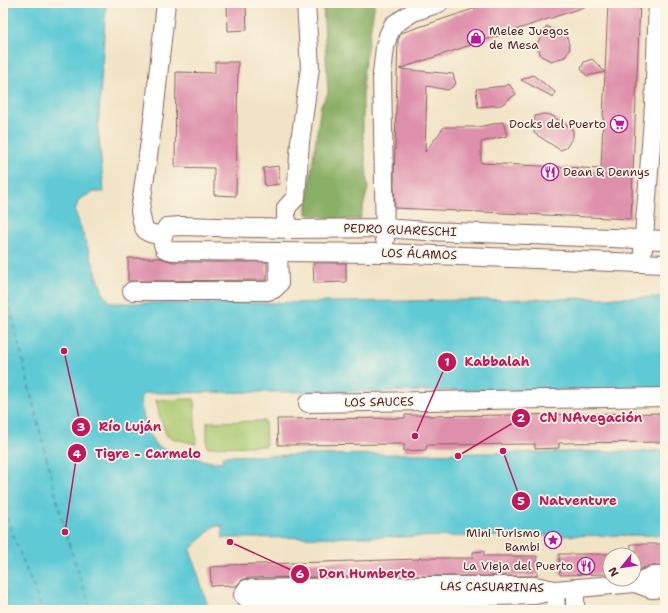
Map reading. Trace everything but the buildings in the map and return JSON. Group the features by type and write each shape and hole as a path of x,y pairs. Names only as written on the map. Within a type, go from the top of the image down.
{"street":[{"path":"163,235 146,232 143,226 140,211 154,114 166,3"},
{"path":"306,3 310,68 300,142 296,197 286,208 286,218 299,229 308,252"},
{"path":"384,252 385,228 382,74 385,47 393,25 413,12 439,3"},
{"path":"642,263 654,106 658,3"},
{"name":"PEDRO GUARESCHI","path":"163,235 168,227 181,226 299,229 385,228 665,240"},
{"name":"LOS ÁLAMOS","path":"163,235 162,244 165,249 173,251 384,252 665,264"},
{"path":"132,291 274,289 278,284 278,252"},
{"name":"LOS SAUCES","path":"308,404 665,397"},
{"name":"LAS CASUARINAS","path":"642,580 652,576 665,576"},
{"name":"LAS CASUARINAS","path":"642,585 652,589 665,588"},
{"name":"LAS CASUARINAS","path":"555,590 536,586 414,586 247,589 243,595 251,602 535,595 555,590 602,586"},
{"path":"575,588 575,610"},
{"path":"555,590 556,610"}],"green space":[{"path":"323,3 375,3 363,73 363,134 368,188 360,219 340,220 307,214 307,200 321,105 328,93"},
{"path":"194,399 196,444 167,436 160,418 156,400"},
{"path":"265,421 266,446 207,447 207,422"}],"water":[{"path":"3,3 106,3 98,129 104,192 94,192 79,199 75,211 104,296 112,303 273,303 665,297 665,389 145,393 140,400 141,405 152,440 156,445 163,449 210,462 223,462 222,456 665,451 665,535 223,538 222,526 214,526 190,550 209,610 3,610"}],"ferry route":[{"path":"3,281 65,532 91,610"},
{"path":"3,509 42,610"}],"place":[{"name":"Melee Juegos de Mesa","path":"476,38"},
{"name":"Docks del Puerto","path":"619,124"},
{"name":"Dean & Dennys","path":"550,172"},
{"name":"Río Luján","path":"64,351"},
{"name":"Kabbalah","path":"415,436"},
{"name":"Natventure","path":"503,451"},
{"name":"CN NAvegación","path":"458,456"},
{"name":"Tigre - Carmelo","path":"65,532"},
{"name":"Mini Turismo Bambi","path":"553,540"},
{"name":"Don Humberto","path":"230,542"},
{"name":"La Vieja del Puerto","path":"586,566"}]}
